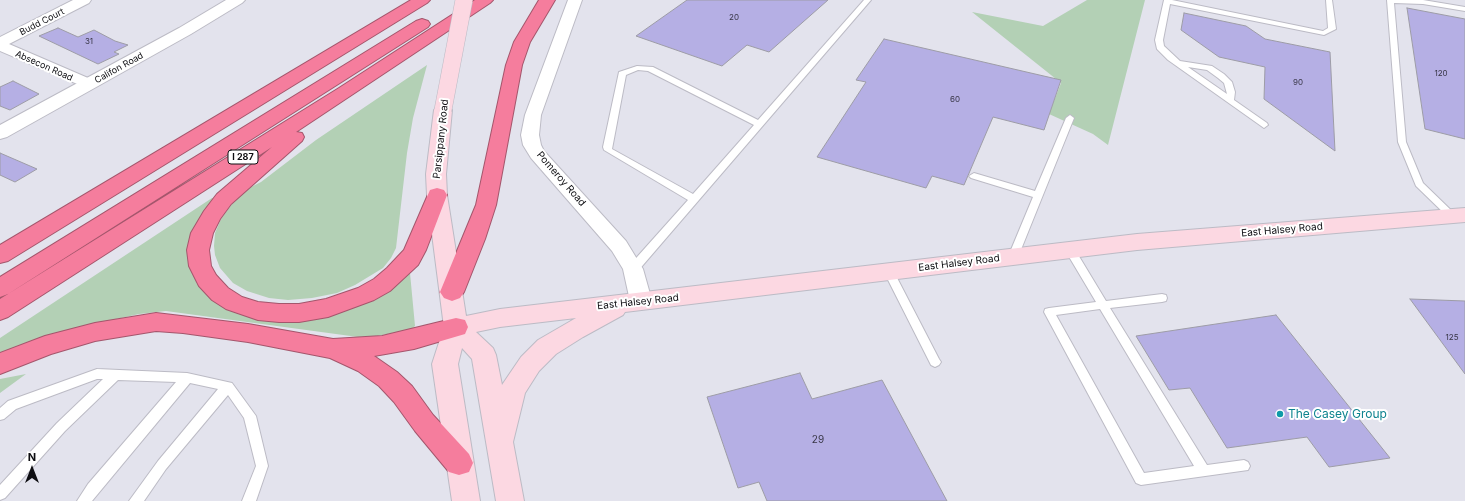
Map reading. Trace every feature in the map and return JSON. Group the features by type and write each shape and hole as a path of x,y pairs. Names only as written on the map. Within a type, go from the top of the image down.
{"highway":[{"path":"0,255 422,0"},
{"path":"0,288 460,0"},
{"name":"I 287","path":"0,312 345,92 485,0"},
{"path":"452,292 486,205 514,65 522,42 547,0"},
{"path":"345,92 224,199 211,216 202,233 198,250 200,266 207,280 220,294 234,303 245,308 258,311 278,313 299,313 328,308 366,294 391,278 410,259 437,195"},
{"path":"0,364 45,346 95,332 132,324 156,322 248,332 334,349 367,364 388,380 403,394 424,423 459,463"},
{"path":"334,349 382,346 456,327"}],"main road":[{"name":"Parsippany Road","path":"464,0 443,110 436,174 437,195 456,327 445,364 466,501"},
{"name":"East Halsey Road","path":"456,327 500,318 1145,241 1458,216"},
{"path":"499,444 507,407 514,389 530,364 547,347 574,330 635,302"},
{"path":"456,327 484,355 510,501"}],"street":[{"name":"Budd Court","path":"0,43 84,0"},
{"name":"Califon Road","path":"0,133 185,31 237,0"},
{"name":"Pomeroy Road","path":"575,0 533,115 530,135 532,145 537,154 619,246 632,269 635,302"},
{"name":"Absecon Road","path":"0,46 89,84"}],"lane":[{"path":"632,269 868,0"},
{"path":"1264,125 1178,63 1160,47 1159,40 1167,1 1324,33 1332,29 1329,0"},
{"path":"1458,216 1419,184 1402,142 1390,1 1423,2 1465,10"},
{"path":"1178,63 1209,68 1221,76 1228,82 1231,92 1230,100"},
{"path":"694,199 608,150 607,147 622,74 636,68 650,69 760,124"},
{"path":"1013,257 1070,118"},
{"path":"974,176 1038,195"},
{"path":"1070,250 1204,471"},
{"path":"889,272 935,362"},
{"path":"1162,298 1049,312 1141,479 1244,466"},
{"path":"0,416 12,405 97,374 188,378 228,386 250,416 262,466 249,501"},
{"path":"0,494 61,427 116,375"},
{"path":"84,501 93,488 188,378"},
{"path":"136,501 162,465 228,386"}],"green space":[{"path":"1087,0 1145,0 1108,145 1093,134 1049,114 1061,83 972,12 1043,26"},
{"path":"427,65 413,118 407,153 396,248 391,258 383,268 355,285 337,293 312,298 288,300 269,298 247,291 233,283 220,268 215,255 214,246 215,233 221,219 237,197 245,190 261,182 316,140"},
{"path":"212,198 215,199 190,264 197,284 219,303 267,319 410,273 415,326 411,330 376,336 358,337 166,311 139,314 67,330 0,353 0,338"},
{"path":"26,374 0,393 0,379"}],"building":[{"path":"687,0 828,0 769,52 747,45 722,66 636,36"},
{"path":"1407,8 1465,19 1465,139 1425,129"},
{"path":"1184,13 1246,26 1265,39 1330,52 1335,151 1264,99 1265,67 1219,57 1181,30"},
{"path":"58,28 78,37 94,30 115,41 128,45 114,52 119,54 98,64 39,36"},
{"path":"884,39 1061,80 1044,130 993,117 964,185 932,176 926,188 817,157 866,82 856,80"},
{"path":"13,81 39,94 10,110 0,106 0,87"},
{"path":"0,153 37,169 15,182 0,175"},
{"path":"1410,299 1465,301 1465,374"},
{"name":"The Casey Group","path":"1276,315 1390,458 1329,467 1307,437 1227,448 1190,388 1169,390 1136,336"},
{"path":"800,373 812,399 882,380 947,501 767,501 759,482 738,488 707,397"}],"place":[{"name":"The Casey Group","path":"1280,414"}]}
